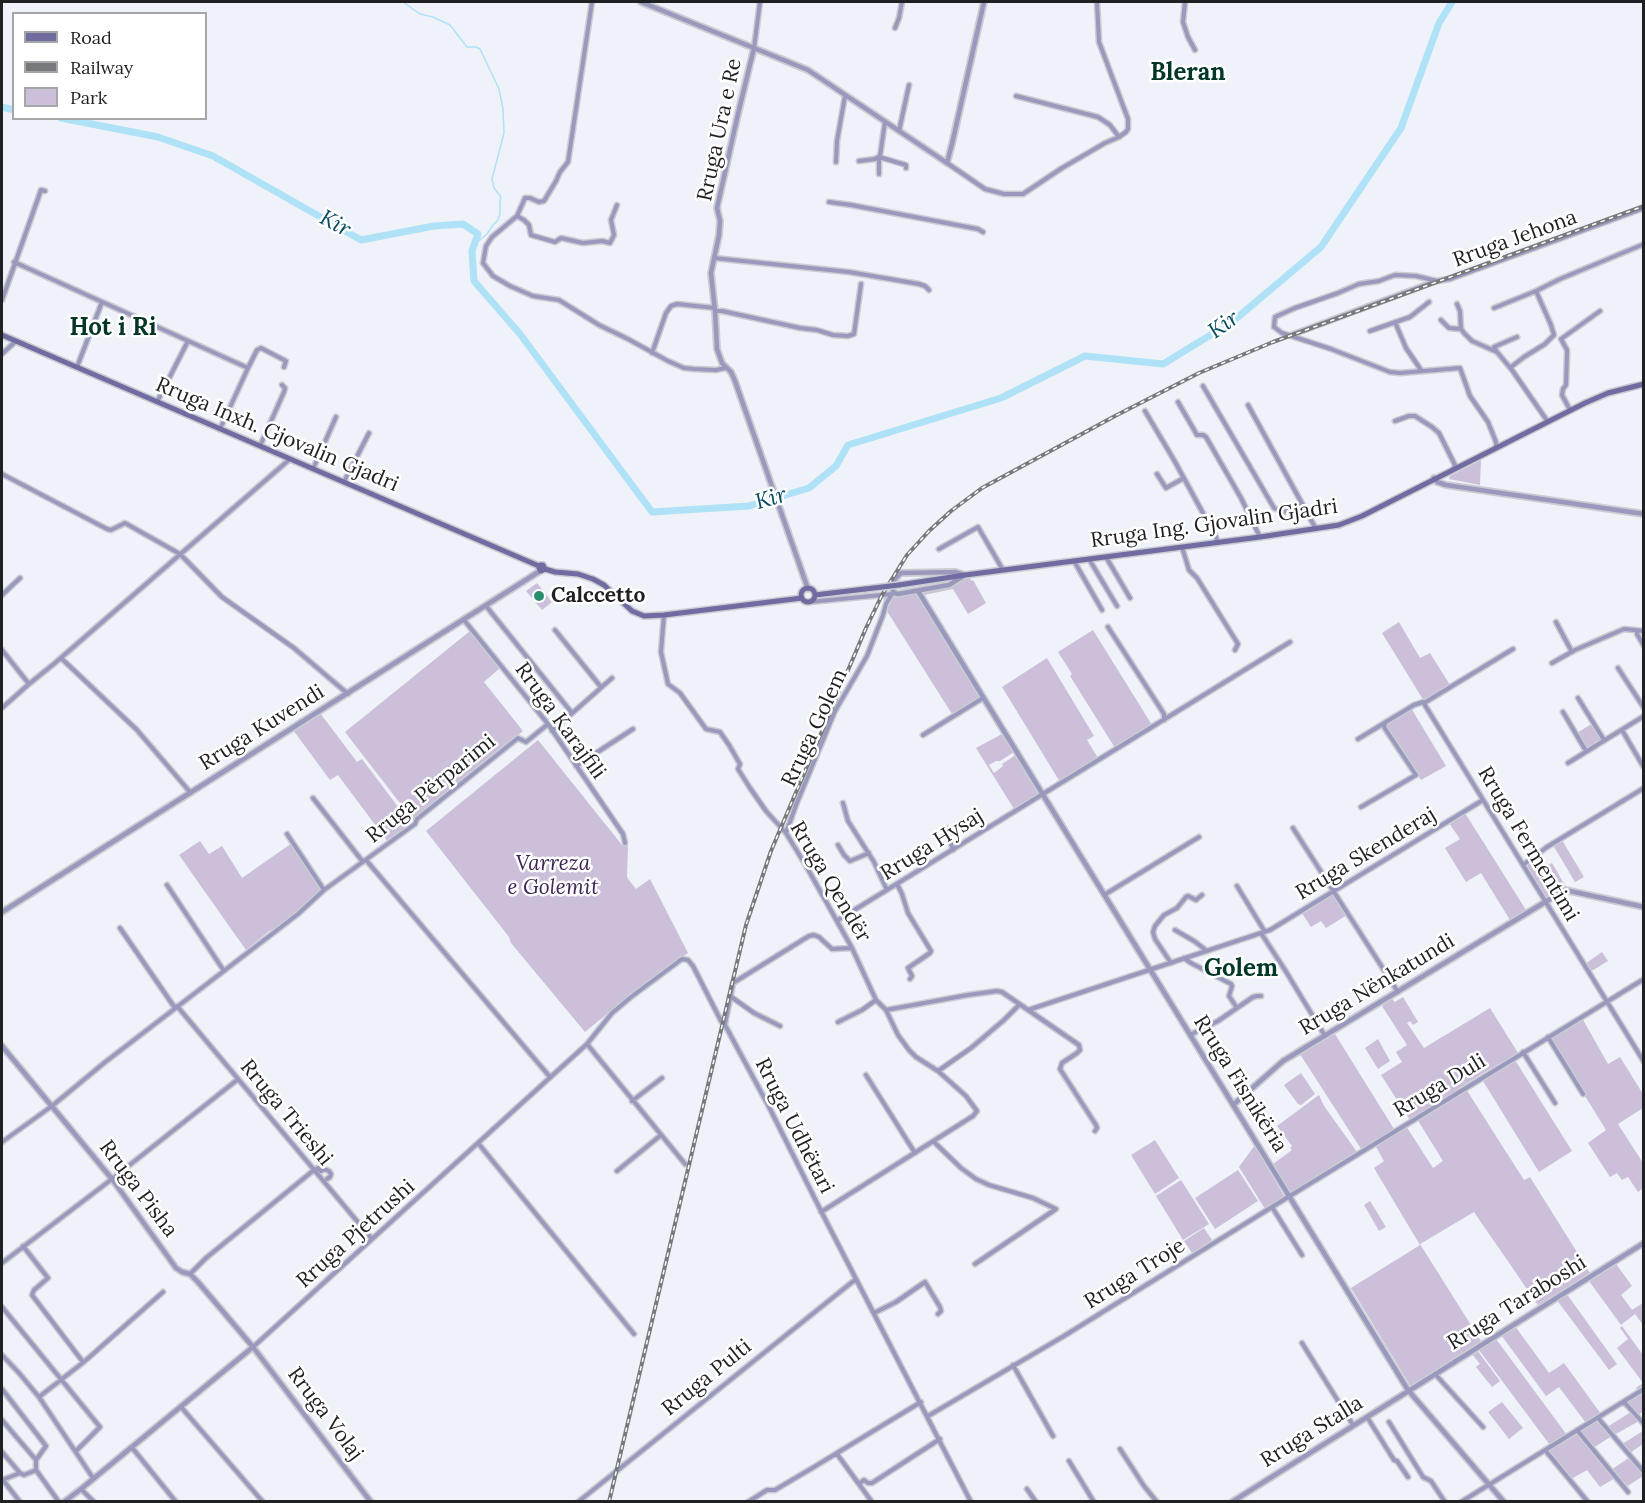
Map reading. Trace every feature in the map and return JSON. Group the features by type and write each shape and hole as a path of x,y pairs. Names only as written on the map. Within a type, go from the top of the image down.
{"main road":[{"name":"Rruga Inxh. Gjovalin Gjadri","path":"2,335 541,568 578,574 598,582 638,615 664,615"},
{"name":"Rruga Ing. Gjovalin Gjadri","path":"814,595 1218,543 1347,523 1570,410 1608,393 1644,384"},
{"path":"664,615 802,598 809,602 814,595 812,590 803,591 802,598"}],"street":[{"path":"592,2 568,162 544,201 525,198 518,216 496,233 486,246 483,264 490,273 505,284 538,298 559,300 599,325 684,368 712,370 725,368"},
{"path":"641,2 808,70 985,189 1004,194 1023,194 1062,168 1119,137 1128,129 1129,123 1100,42 1097,2"},
{"path":"754,48 760,2"},
{"path":"895,28 902,2"},
{"path":"946,163 984,2"},
{"path":"1185,2 1183,22 1195,50"},
{"name":"Rruga Ura e Re","path":"754,48 717,208 720,220 711,273 717,349 719,358 735,381 808,589"},
{"path":"899,131 909,85"},
{"path":"836,162 837,141 845,96"},
{"path":"1016,96 1098,117 1110,125 1119,137"},
{"path":"879,174 879,157 885,122"},
{"path":"859,161 879,157 906,165 906,168"},
{"path":"2,300 41,190 45,191"},
{"path":"829,202 978,229 983,232"},
{"path":"518,216 529,225 531,234 555,242 564,238 583,243 602,241 610,243 614,235 611,220 616,205"},
{"name":"Rruga Jehona","path":"1290,335 1274,327 1275,317 1359,284 1379,281 1395,275 1416,276 1437,281 1450,279 1644,208"},
{"path":"1494,308 1644,244"},
{"path":"714,258 849,272 919,284 929,290"},
{"path":"14,262 248,368"},
{"path":"1290,335 1437,281"},
{"path":"652,353 666,314 671,306 678,304 848,336 854,334 861,284"},
{"path":"1510,367 1545,344 1554,334 1536,291"},
{"path":"77,367 102,302"},
{"path":"1370,331 1410,317 1429,302"},
{"path":"1457,304 1460,311 1461,329 1472,341 1497,352"},
{"path":"1570,410 1562,395 1566,386 1567,350 1561,339 1600,311"},
{"path":"1441,320 1449,328 1461,329"},
{"path":"1395,322 1406,348 1421,370"},
{"path":"1290,335 1390,372 1460,368 1470,396 1488,422 1496,447"},
{"path":"1517,337 1494,347 1548,422"},
{"path":"2,354 16,341"},
{"path":"158,402 188,341"},
{"path":"220,429 257,350 261,348 286,361 284,367"},
{"path":"260,446 284,392 285,388 282,385"},
{"path":"1203,386 1275,508 1284,512 1302,504"},
{"path":"1178,402 1197,435 1206,437 1241,498 1260,537"},
{"path":"1248,405 1316,529"},
{"path":"1144,411 1184,478 1218,543"},
{"path":"1395,421 1415,416 1432,427 1439,433 1455,465 1454,468"},
{"path":"313,469 336,417"},
{"path":"344,482 369,433"},
{"path":"2,708 290,459"},
{"path":"2,474 107,529 111,530 125,523 180,554 222,597 294,648 348,694"},
{"path":"1157,474 1166,488 1184,478"},
{"path":"1434,478 1437,482 1446,485 1644,514"},
{"path":"939,549 978,527 1003,570"},
{"path":"1182,547 1187,567 1198,580 1238,644 1235,650"},
{"path":"1106,557 1130,598"},
{"path":"1089,559 1117,606"},
{"path":"1073,561 1102,610"},
{"name":"Rruga Kuvendi","path":"2,912 486,606 541,568"},
{"path":"893,594 893,581 901,573 951,572 965,575"},
{"path":"809,602 918,591 949,585 965,575"},
{"path":"2,595 20,579"},
{"name":"Rruga Fisnikëria","path":"918,591 1408,1390 1504,1502"},
{"name":"Rruga Golem","path":"786,833 835,711 867,656 886,604 893,594"},
{"path":"882,595 881,598 886,604"},
{"path":"486,606 572,713"},
{"name":"Rruga Qendër","path":"664,615 661,652 668,684 680,693 706,729 720,732 741,764 738,769 766,811 786,833 838,920 876,1000 886,1010 898,1035 916,1057 938,1071 966,1096 977,1111 934,1142 821,1212"},
{"name":"Rruga Karajfili","path":"464,620 548,724 622,834 625,843"},
{"path":"1556,622 1572,652"},
{"path":"1108,627 1164,714 1164,720"},
{"path":"555,630 601,687"},
{"path":"1552,663 1624,630 1644,631"},
{"path":"1637,631 1636,634 1644,646"},
{"path":"1043,795 1290,642"},
{"path":"1358,739 1513,649"},
{"path":"2,650 29,684"},
{"path":"61,658 141,735 190,792"},
{"path":"1618,668 1644,708"},
{"path":"552,731 612,678"},
{"path":"922,735 983,698"},
{"path":"1578,698 1604,740"},
{"name":"Rruga Fermentimi","path":"1424,702 1644,1062"},
{"path":"1563,712 1586,751"},
{"path":"1568,763 1644,716"},
{"path":"1361,807 1416,775 1384,727 1384,723"},
{"name":"Rruga Përparimi","path":"2,1142 52,1106 105,1062 298,914 324,890 415,824 417,819 518,738 526,742 548,724"},
{"path":"576,766 633,729"},
{"path":"1622,730 1643,766"},
{"path":"1523,865 1547,847 1644,788"},
{"name":"Rruga Hysaj","path":"838,920 1043,795"},
{"name":"Rruga Përparimi","path":"313,798 364,861"},
{"name":"Rruga Skenderaj","path":"1029,1010 1276,928 1483,800"},
{"path":"843,803 848,821 869,853 887,890"},
{"path":"946,828 953,850"},
{"path":"1293,828 1398,992"},
{"path":"287,834 324,890"},
{"path":"1104,895 1199,837"},
{"path":"838,845 850,861 869,853"},
{"path":"364,861 550,1077"},
{"path":"897,884 908,913 931,951 908,968 912,976 910,979"},
{"path":"167,885 224,971"},
{"path":"1238,886 1325,1037"},
{"name":"Rruga Nënkatundi","path":"1233,1105 1276,1066 1565,890 1644,907"},
{"path":"1171,963 1155,939 1153,932 1155,926 1164,915 1177,908 1186,897 1196,900 1202,895"},
{"path":"120,928 176,1007"},
{"path":"1176,930 1206,951"},
{"path":"725,1025 733,983 809,936 819,937 832,949 852,948"},
{"name":"Rruga Pjetrushi","path":"253,1347 587,1044 612,1013 682,958"},
{"name":"Rruga Udhëtari","path":"682,958 688,960 693,966 768,1105 972,1502"},
{"path":"1184,958 1231,984 1229,996 1237,1008"},
{"name":"Rruga Duli","path":"1289,1196 1644,979"},
{"path":"886,1010 1002,992 1079,1045 1080,1050 1062,1063 1060,1069 1096,1125 1095,1131"},
{"path":"730,996 754,1013 780,1026"},
{"path":"1190,1035 1218,1021 1253,997 1261,996"},
{"path":"838,1023 876,1000"},
{"path":"938,1071 971,1048 1019,1005"},
{"name":"Rruga Trieshi","path":"176,1007 372,1239"},
{"path":"1548,1037 1583,1094"},
{"path":"587,1044 685,1164"},
{"name":"Rruga Pisha","path":"2,1046 112,1179 176,1268 190,1274 253,1347"},
{"path":"1523,1052 1555,1103"},
{"path":"866,1075 915,1153"},
{"path":"632,1101 662,1078"},
{"path":"2,1255 3,1261 112,1179 237,1080"},
{"path":"617,1171 661,1135"},
{"path":"934,1142 976,1179 1033,1198 1056,1209 975,1264"},
{"path":"478,1143 634,1335"},
{"path":"190,1274 314,1170 318,1168 321,1171 324,1169 329,1171 331,1174 327,1179"},
{"name":"Rruga Troje","path":"928,1416 1064,1336 1289,1196"},
{"path":"1272,1207 1302,1255"},
{"name":"Rruga Taraboshi","path":"1408,1390 1644,1243"},
{"path":"23,1246 48,1278 34,1290 32,1295 83,1362"},
{"name":"Rruga Pulti","path":"578,1502 856,1279"},
{"path":"874,1313 896,1302 925,1282 940,1307 941,1311 938,1314"},
{"path":"39,1397 163,1292"},
{"path":"2,1307 100,1427 76,1451"},
{"path":"1302,1343 1353,1425"},
{"path":"64,1502 253,1347"},
{"name":"Rruga Volaj","path":"253,1347 371,1502"},
{"path":"2,1355 39,1397 93,1478"},
{"path":"1013,1365 1053,1436"},
{"path":"1434,1374 1483,1427"},
{"path":"2,1389 46,1446 36,1460 36,1470 59,1502"},
{"path":"1461,1502 1644,1389"},
{"name":"Rruga Stalla","path":"1232,1502 1408,1390"},
{"path":"1624,1401 1644,1424"},
{"path":"748,1502 768,1490 775,1490 921,1402"},
{"path":"181,1407 262,1502"},
{"path":"1367,1417 1394,1460 1408,1477"},
{"path":"1598,1418 1644,1472"},
{"path":"2,1420 36,1460"},
{"path":"1389,1422 1423,1477 1431,1481 1445,1502"},
{"path":"1576,1430 1628,1492"},
{"path":"859,1484 864,1480 872,1483 940,1439"},
{"path":"130,1448 176,1502"},
{"path":"1120,1449 1157,1502"},
{"path":"1545,1450 1588,1502"},
{"path":"2,1452 20,1473 24,1475 36,1470"},
{"path":"837,1454 872,1502"},
{"path":"1069,1461 1094,1502"},
{"path":"20,1473 2,1480 20,1502"},
{"path":"81,1489 94,1502"},
{"path":"1027,1489 1036,1502"}],"green space":[{"path":"1481,460 1480,485 1449,479 1450,476"},
{"path":"966,578 973,580 986,603 968,614 953,589 924,595 923,593 957,583"},
{"name":"Calccetto","path":"537,583 552,602 542,610 526,591"},
{"path":"915,593 933,618 979,696 952,714 885,608 883,596"},
{"path":"1399,622 1420,658 1430,653 1450,685 1424,701 1382,633"},
{"path":"1093,630 1152,725 1115,748 1070,676 1072,674 1058,652"},
{"path":"470,631 500,668 484,682 523,731 413,820 345,732"},
{"path":"1047,658 1094,736 1087,740 1098,758 1060,782 1002,687"},
{"path":"1411,708 1446,766 1421,780 1385,725"},
{"path":"320,713 357,762 362,759 411,824 388,842 338,775 330,780 293,730"},
{"path":"1593,723 1603,740 1588,748 1585,747 1577,733"},
{"path":"1002,734 1014,752 989,765 994,773 1003,766 1002,764 1016,755 1039,794 1014,809 976,748"},
{"name":"Varreza e Golemit","path":"538,740 622,845 626,842 628,845 628,879 636,889 650,879 688,953 585,1032 511,943 509,937 426,831"},
{"path":"1465,813 1526,910 1510,920 1481,873 1466,882 1445,848 1460,839 1449,823"},
{"path":"1562,840 1584,877 1575,882 1553,845"},
{"path":"200,841 209,854 222,846 242,878 292,843 322,891 246,950 179,855"},
{"path":"1536,857 1543,868 1552,863 1566,887 1550,897 1544,896 1527,867 1528,862"},
{"path":"1334,893 1347,915 1326,928 1321,921 1311,927 1302,913"},
{"path":"1602,952 1608,961 1590,972 1585,964"},
{"path":"1403,997 1418,1022 1413,1025 1410,1021 1407,1023 1424,1048 1490,1008 1518,1053 1410,1120 1381,1075 1402,1062 1396,1052 1407,1045 1382,1006 1392,999 1395,1002"},
{"path":"1582,1018 1608,1064 1620,1057 1643,1094 1643,1108 1618,1124 1643,1163 1643,1190 1638,1192 1628,1177 1622,1180 1617,1173 1610,1177 1588,1143 1606,1130 1550,1038"},
{"path":"1335,1034 1394,1129 1361,1149 1300,1054"},
{"path":"1378,1039 1390,1061 1378,1069 1365,1048"},
{"path":"1515,1060 1572,1151 1539,1172 1483,1081"},
{"path":"1301,1073 1315,1094 1301,1105 1284,1085"},
{"path":"1466,1089 1524,1180 1530,1177 1590,1273 1538,1305 1474,1212 1420,1244 1481,1341 1411,1387 1351,1288 1420,1245 1374,1168 1384,1161 1375,1145 1406,1126 1433,1168 1443,1161 1417,1119"},
{"path":"1319,1095 1324,1106 1357,1152 1291,1193 1273,1164 1292,1150 1290,1148 1292,1146 1277,1126"},
{"path":"1155,1140 1179,1178 1155,1194 1131,1155"},
{"path":"1255,1145 1284,1196 1265,1209 1239,1167"},
{"path":"1238,1170 1258,1201 1215,1229 1195,1198"},
{"path":"1181,1180 1209,1224 1183,1240 1156,1196"},
{"path":"1370,1201 1386,1227 1379,1231 1364,1205"},
{"path":"1204,1228 1212,1240 1192,1253 1184,1241"},
{"path":"1616,1264 1632,1286 1621,1295 1632,1310 1643,1303 1643,1325 1635,1314 1621,1325 1589,1281"},
{"path":"1566,1293 1617,1364 1609,1370 1556,1299"},
{"path":"1515,1326 1549,1373 1564,1363 1601,1414 1586,1423 1559,1387 1546,1396 1501,1335"},
{"path":"1622,1326 1643,1355 1643,1383 1617,1348 1628,1339 1620,1328"},
{"path":"1496,1339 1567,1435 1550,1445 1479,1350"},
{"path":"1477,1350 1500,1381 1492,1387 1476,1367 1480,1364 1472,1354"},
{"path":"1643,1383 1643,1388 1638,1391 1636,1388"},
{"path":"1643,1391 1643,1411 1638,1416 1627,1401"},
{"path":"1502,1402 1523,1428 1509,1439 1488,1412"},
{"path":"1631,1412 1639,1421 1614,1435 1607,1427"},
{"path":"1597,1420 1612,1436 1593,1448 1579,1431"},
{"path":"1643,1431 1643,1444 1630,1453 1622,1444"},
{"path":"1577,1433 1615,1478 1600,1487 1587,1470 1571,1479 1547,1450"},
{"path":"1630,1457 1643,1476 1626,1487 1611,1470"}],"waterway":[{"path":"403,2 420,14 450,25 467,47 480,49 499,89 504,133 492,179 494,188 501,197 500,214 487,234 474,245"},
{"name":"Kir","path":"71,120 158,137 213,156 361,240 434,226 463,224 478,234 472,251 474,281 520,334 652,512 749,506 809,488 836,466 848,445 1001,398 1085,356 1163,364 1232,322 1321,247 1401,128 1439,23 1452,2"},
{"name":"Kir","path":"2,107 12,110"}],"railway":[{"path":"609,1502 746,925 771,851 866,628 882,595 907,555 951,511 982,488 1199,373 1273,342 1644,206"}],"place":[{"name":"Calccetto","path":"539,596"}],"district":[{"name":"Bleran","path":"1188,73"},
{"name":"Hot i Ri","path":"113,328"},
{"name":"Golem","path":"1241,969"}]}
